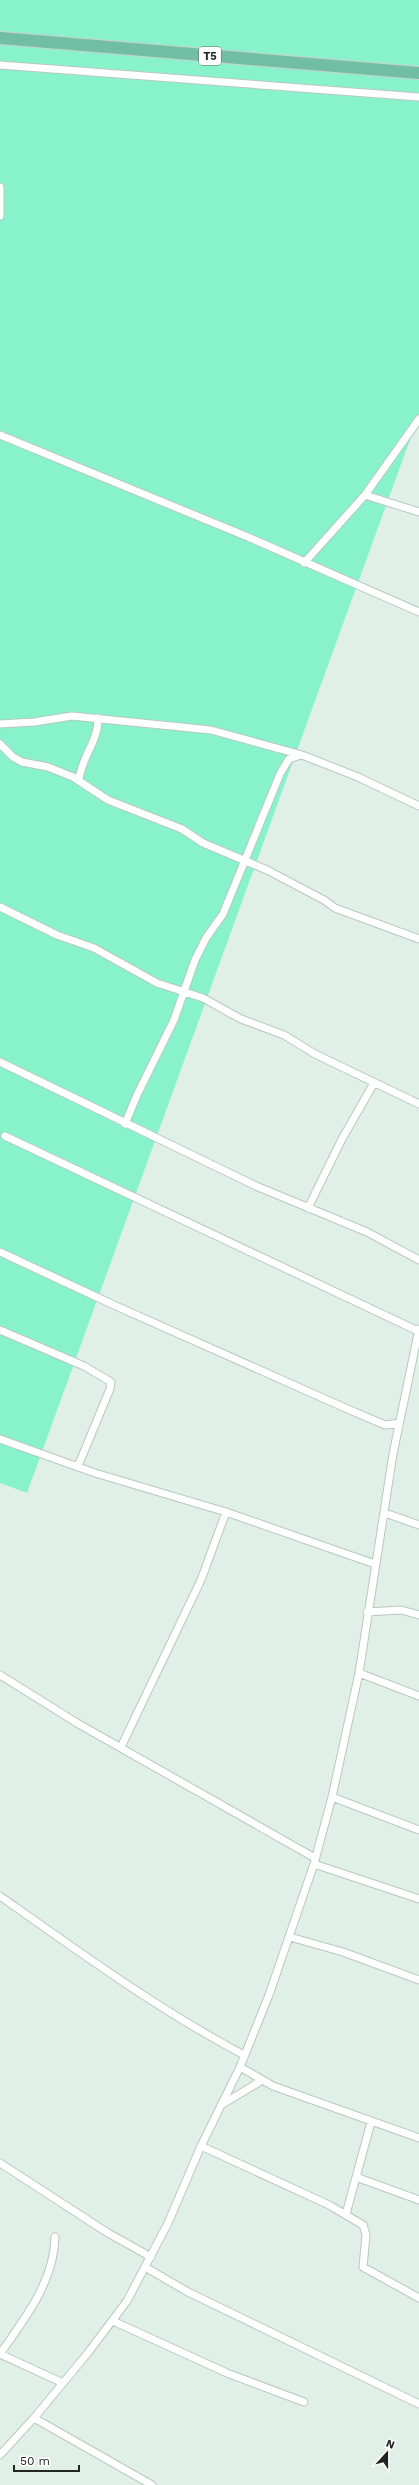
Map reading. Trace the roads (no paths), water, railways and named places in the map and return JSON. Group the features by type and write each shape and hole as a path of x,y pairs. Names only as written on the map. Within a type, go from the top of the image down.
{"highway":[{"name":"T5","path":"0,38 419,73"}],"street":[{"path":"0,65 419,97"},
{"path":"0,187 0,216"},
{"path":"304,563 365,495 419,419"},
{"path":"0,435 248,537 304,563 419,612"},
{"path":"365,495 419,512"},
{"path":"0,724 34,722 65,716 211,730 302,755 358,777 419,806"},
{"path":"79,780 81,769 98,730 98,718"},
{"path":"0,744 13,757 22,762 48,767 79,780 108,800 182,829 200,841 244,862 267,870 344,912 396,929 419,939"},
{"path":"125,1124 137,1095 174,1020 201,948 224,914 285,764 292,757 302,755"},
{"path":"0,906 57,935 94,948 157,983 203,998 254,1025 290,1038 315,1054 419,1104"},
{"path":"0,1062 125,1124 256,1186 367,1232 419,1260"},
{"path":"308,1208 342,1139 374,1083"},
{"path":"0,2455 34,2418 113,2321 145,2267 240,2066 290,1937 314,1861 332,1796 359,1673 367,1612 399,1423 415,1367 419,1330 5,1136"},
{"path":"0,1252 343,1407 385,1425 399,1423"},
{"path":"0,1330 84,1366 111,1382 110,1389 78,1466"},
{"path":"0,1439 78,1466 226,1512 375,1564"},
{"path":"121,1747 201,1580 226,1512"},
{"path":"385,1512 419,1525"},
{"path":"367,1612 401,1610 419,1615"},
{"path":"359,1673 419,1696"},
{"path":"0,1675 38,1701 121,1747 314,1861 419,1900"},
{"path":"332,1796 419,1830"},
{"path":"0,1896 86,1957 205,2034 244,2055"},
{"path":"290,1937 343,1952 419,1980"},
{"path":"240,2066 261,2081 419,2138"},
{"path":"221,2105 261,2081"},
{"path":"346,2214 372,2122"},
{"path":"201,2146 346,2214 366,2229 363,2267 419,2298"},
{"path":"0,2164 108,2233 151,2256"},
{"path":"356,2177 419,2200"},
{"path":"55,2237 55,2254 46,2283 0,2354 63,2383"},
{"path":"145,2267 188,2292 419,2404"},
{"path":"113,2321 227,2373 304,2402"},
{"path":"34,2418 152,2485"}]}
